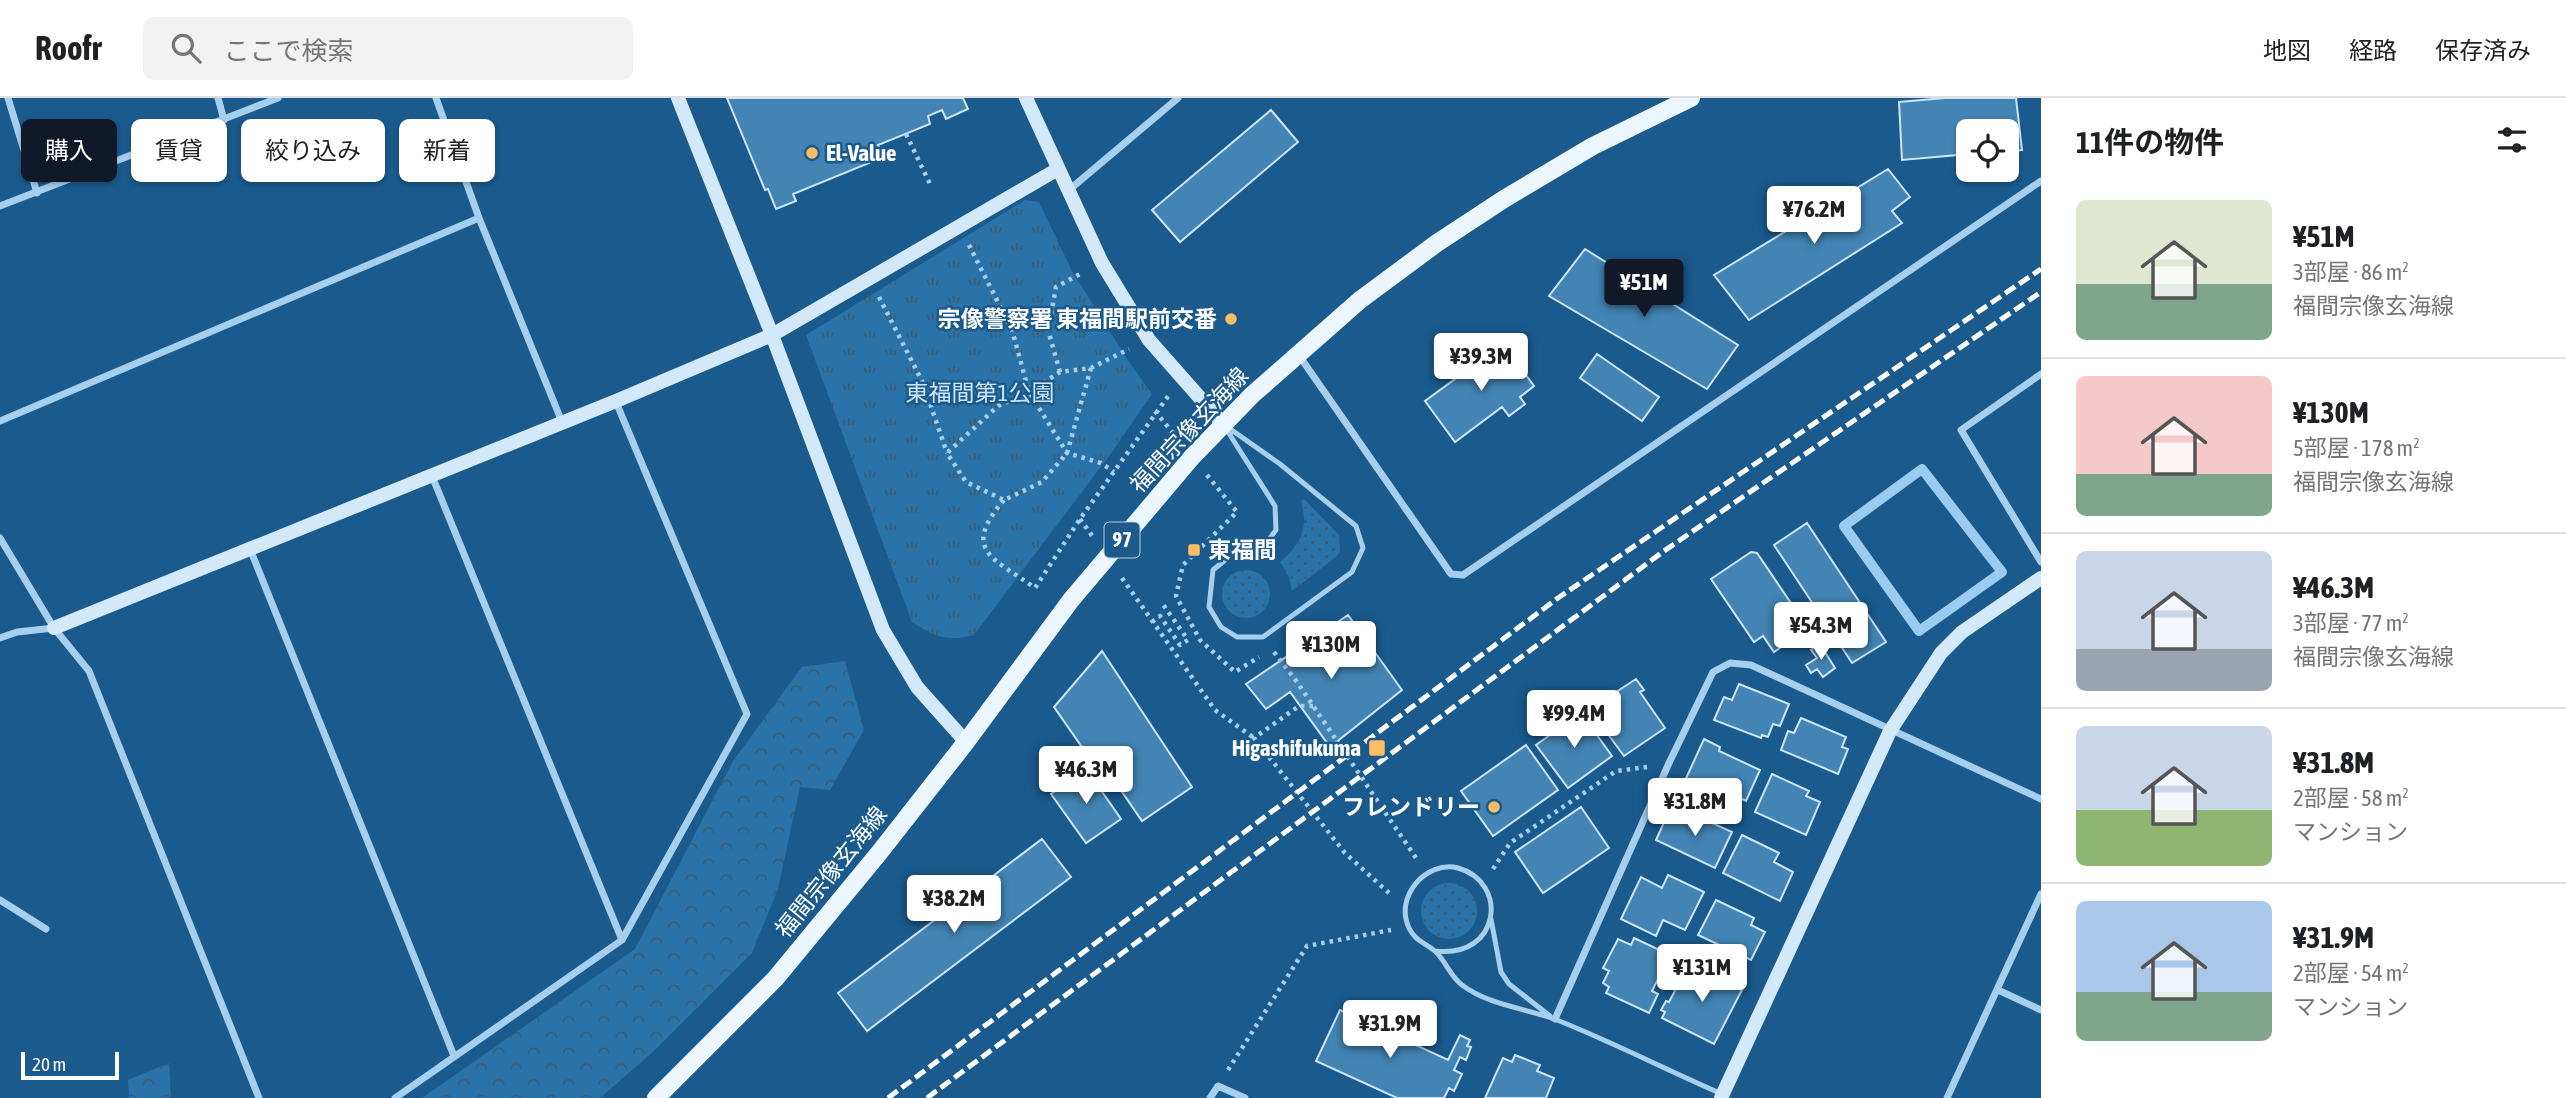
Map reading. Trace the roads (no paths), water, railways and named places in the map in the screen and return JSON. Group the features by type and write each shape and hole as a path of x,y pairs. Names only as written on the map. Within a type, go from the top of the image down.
{"main road":[{"name":"福間宗像玄海線","path":"656,1098 775,979 966,742 1071,600 1223,424 1297,353 1371,292 1437,243 1593,146 1691,98"}],"street":[{"path":"8,98 37,192"},
{"path":"218,98 224,119"},
{"path":"226,119 278,98"},
{"path":"436,98 479,218 562,423"},
{"path":"678,98 772,335 883,630 917,687 966,742"},
{"path":"1026,98 1102,263 1149,340 1223,424"},
{"path":"1069,190 1178,98"},
{"path":"0,206 131,156"},
{"path":"0,638 17,632 54,628 616,401 772,335 1058,169"},
{"path":"1297,353 1451,574 1463,575 2041,181"},
{"path":"0,421 479,218"},
{"path":"2041,374 1961,430 2041,562"},
{"path":"396,1098 622,940 747,714 616,401"},
{"path":"432,475 622,940"},
{"path":"0,538 54,628 89,671 259,1098"},
{"path":"250,549 454,1056"},
{"path":"1724,1097 1890,731 1941,653 1962,632 2041,578"},
{"path":"1555,1019 1713,672 1730,663 1751,665 2041,799"},
{"path":"1947,1098 2041,894"},
{"path":"0,900 46,929"},
{"path":"1998,990 2041,1010"},
{"path":"1210,1098 1218,1086 1245,1098"}],"lane":[{"path":"1223,424 1280,464 1356,526 1363,548 1352,572 1263,637 1237,637 1221,627 1209,607 1213,570 1230,556 1264,546 1276,530 1275,506 1223,424"},
{"path":"1555,1019 1517,990 1501,972 1491,919 1491,901 1483,885 1472,874 1457,868 1441,868 1427,873 1411,888 1405,908 1408,926 1419,942 1435,951 1461,984 1491,1001 1555,1019 1724,1097"},
{"path":"1435,951 1453,953 1470,948 1483,935 1491,919"}],"waterway":[{"path":"1922,469 2002,572 1919,631 1844,526 1922,469"}],"railway":[{"path":"888,1098 1558,598 2041,269"},
{"path":"927,1098 1664,551 2041,292"}],"place":[{"name":"El-Value","path":"812,153"},
{"name":"宗像警察署 東福間駅前交番","path":"1231,319"},
{"name":"東福間","path":"1194,550"},
{"name":"Higashifukuma","path":"1377,748"},
{"name":"フレンドリー","path":"1494,807"}],"park label":[{"name":"東福間第1公園","path":"980,393"}]}
